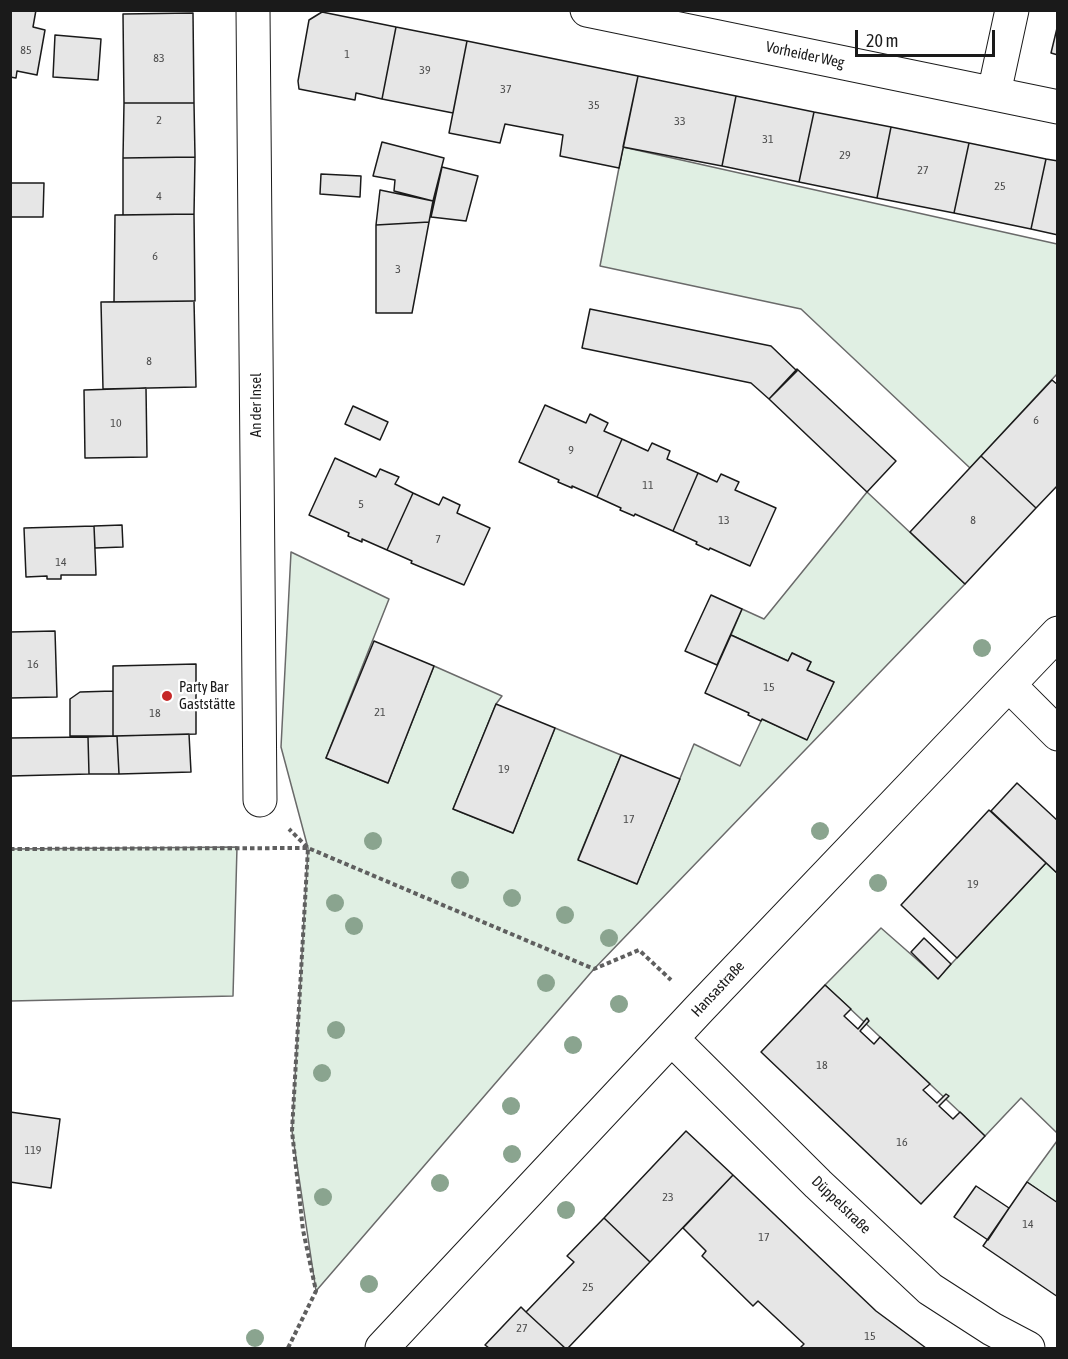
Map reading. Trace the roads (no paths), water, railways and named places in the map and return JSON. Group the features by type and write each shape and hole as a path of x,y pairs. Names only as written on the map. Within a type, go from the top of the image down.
{"street":[{"name":"An der Insel","path":"253,10 260,800"},
{"name":"Vorheider Weg","path":"587,10 1058,107"},
{"path":"994,93 1011,10"},
{"name":"Hansastraße","path":"382,1348 700,1008 1058,633"},
{"path":"1009,685 1058,734"},
{"name":"Düppelstraße","path":"672,1039 818,1184 930,1289 992,1329 1028,1348"}],"place":[{"name":"Party Bar Gaststätte","path":"167,696"}]}
